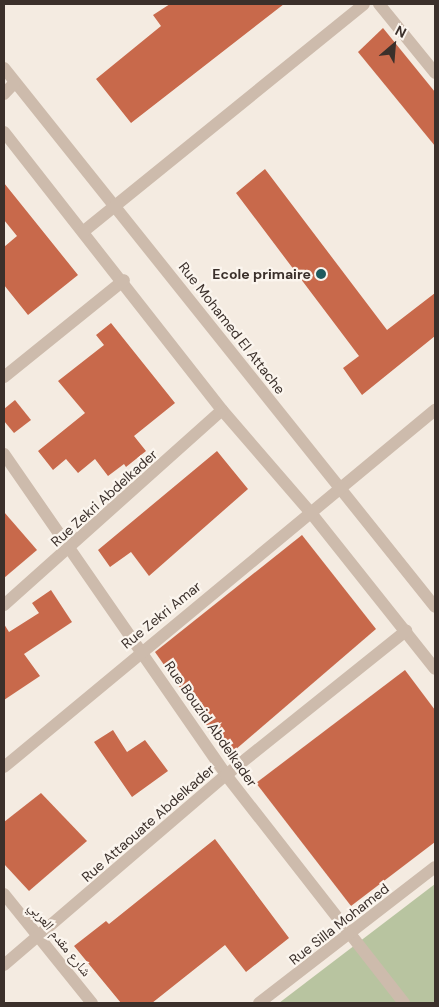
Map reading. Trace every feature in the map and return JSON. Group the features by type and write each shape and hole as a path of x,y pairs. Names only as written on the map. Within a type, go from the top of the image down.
{"street":[{"path":"84,230 364,4"},
{"path":"379,4 435,73"},
{"name":"Rue Mohamed El Attache","path":"4,68 116,205 341,492 435,608"},
{"path":"4,94 15,82"},
{"path":"4,132 124,280 222,410 311,513 435,669"},
{"path":"4,377 124,280"},
{"name":"Rue Zekri Abdelkader","path":"4,605 69,550 222,410"},
{"name":"Rue Zekri Amar","path":"4,767 141,650 311,513 341,492 435,410"},
{"name":"Rue Bouzid Abdelkader","path":"4,454 226,774 404,1003"},
{"name":"Rue Attaouate Abdelkader","path":"4,965 226,774 406,631"},
{"name":"Rue Silla Mohamed","path":"259,1003 351,936 435,868"},
{"name":"شارع مقدم العربي","path":"4,894 92,1003"}],"green space":[{"path":"435,884 435,1003 279,1003"}],"building":[{"path":"170,4 284,4 131,123 96,79 161,26 153,15"},
{"path":"383,28 435,92 435,146 358,52"},
{"path":"265,169 387,330 435,293 435,336 362,395 343,368 359,356 236,193"},
{"path":"4,183 78,275 28,315 4,285 4,247 17,236 4,220"},
{"path":"111,323 175,403 134,436 146,451 126,467 124,464 108,476 95,459 78,473 66,459 53,470 38,451 85,413 58,381 104,345 96,335"},
{"path":"15,400 31,420 14,433 4,421 4,409"},
{"path":"217,451 248,489 149,576 131,552 110,567 98,550"},
{"path":"4,512 37,550 4,578"},
{"path":"302,535 376,629 228,756 155,652"},
{"path":"51,590 72,622 24,654 40,676 4,700 4,624 9,632 39,613 32,603"},
{"path":"405,670 435,710 435,842 351,906 256,783"},
{"path":"113,730 127,752 145,740 168,771 132,797 94,742"},
{"path":"41,793 87,841 29,891 4,864 4,822"},
{"path":"215,839 289,938 246,972 225,945 152,1003 121,1003 74,946 106,921 109,924"}],"place":[{"name":"Ecole primaire","path":"321,274"}]}
